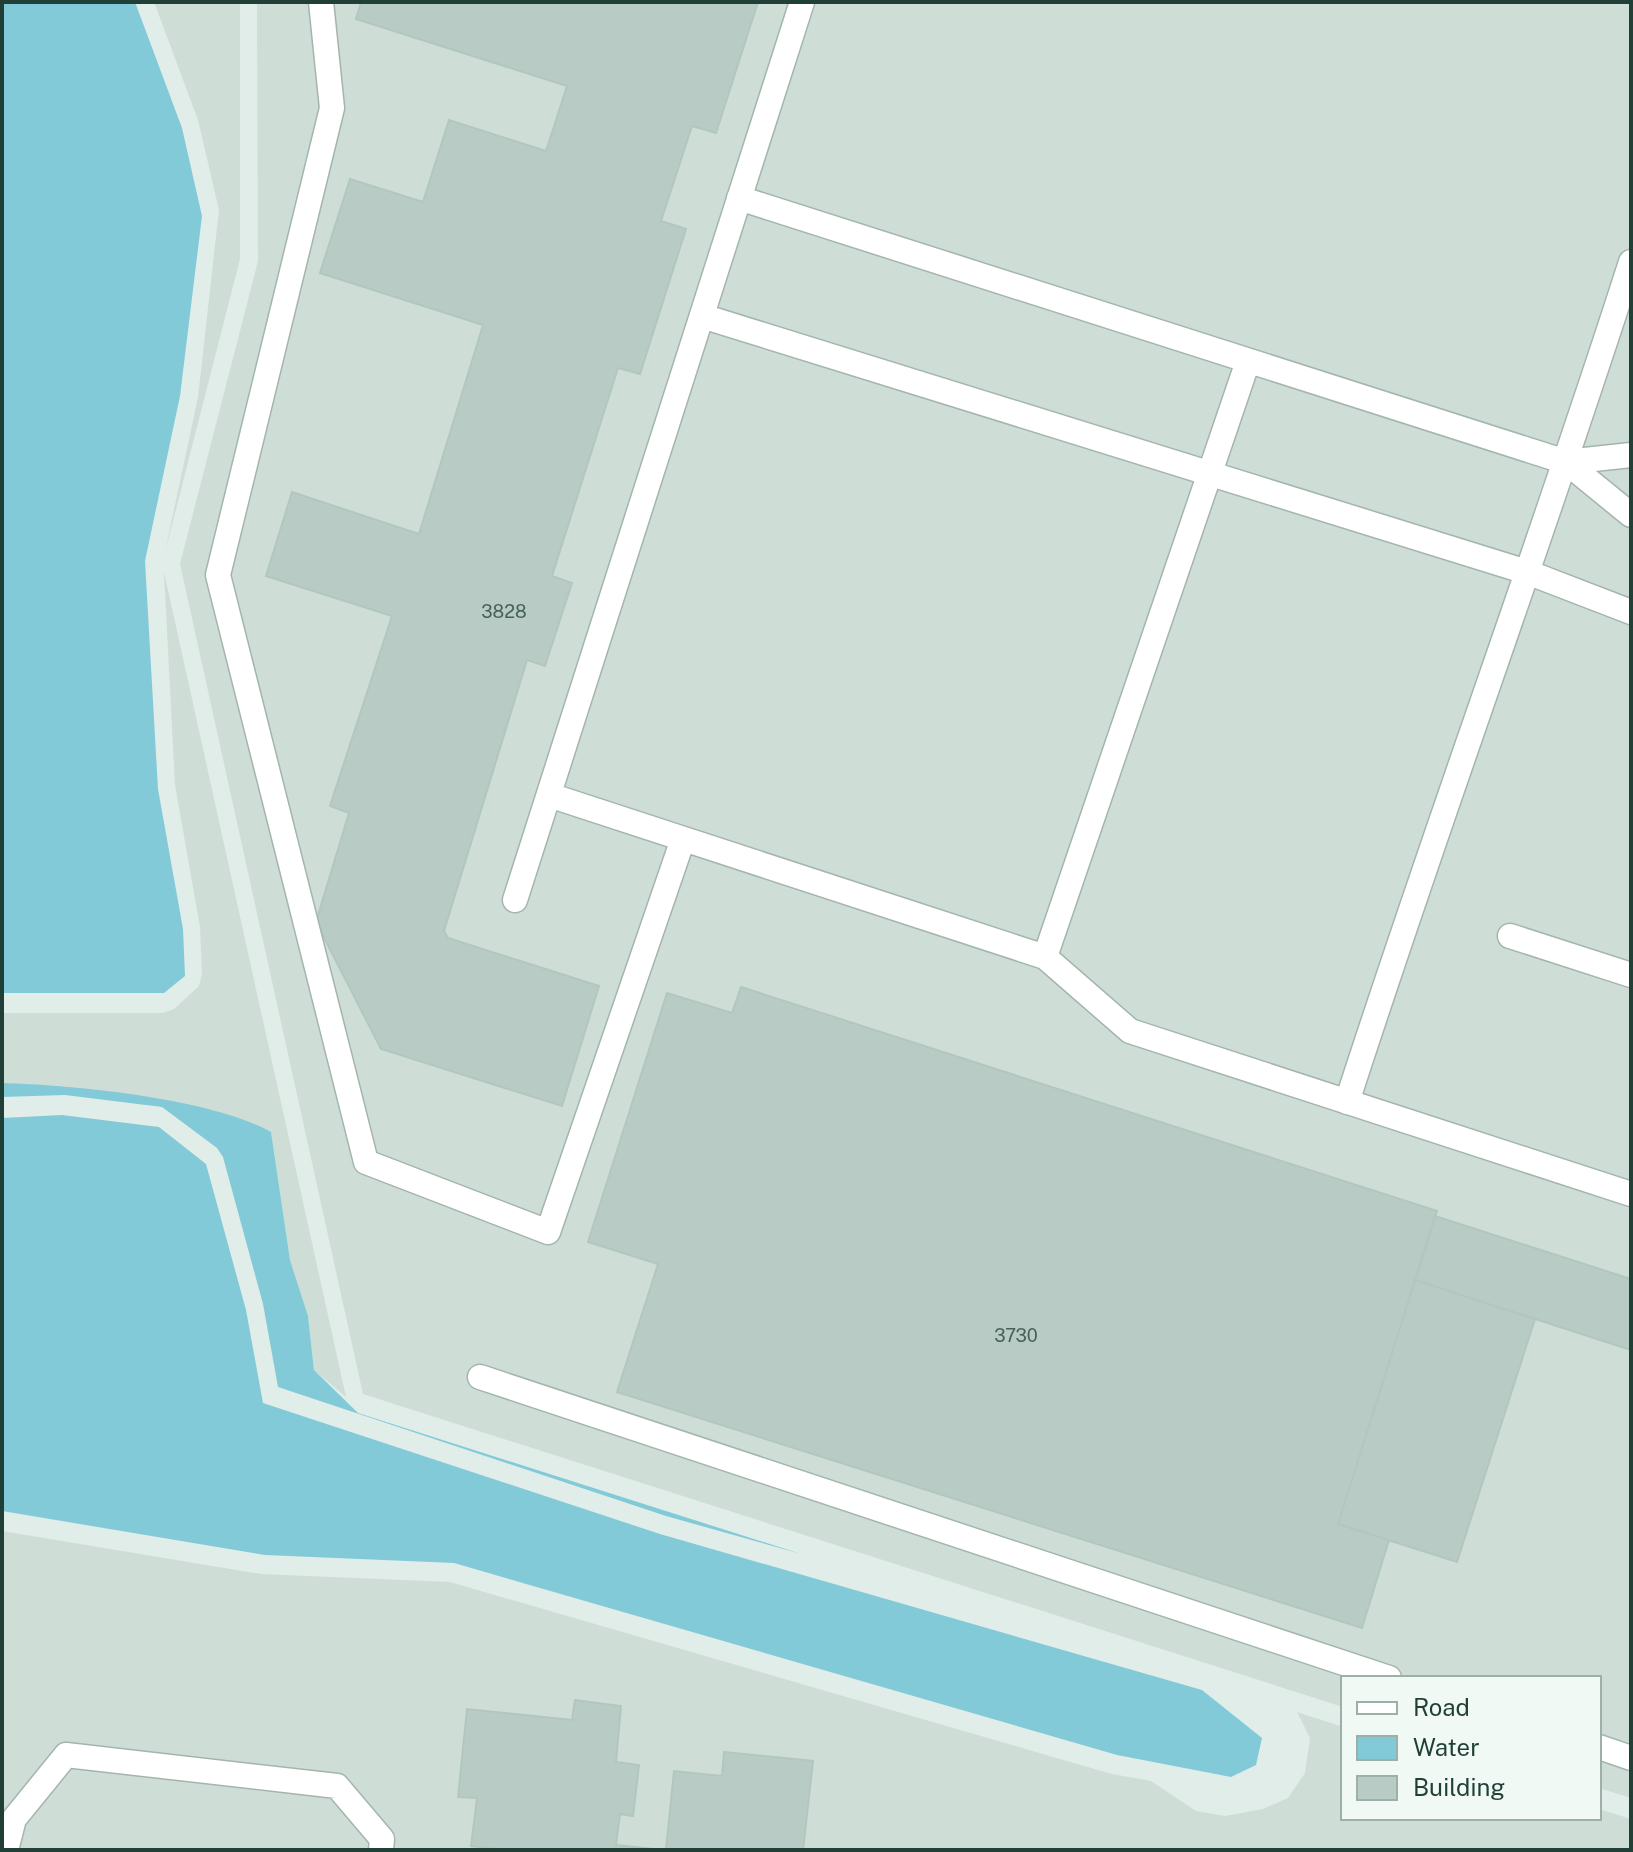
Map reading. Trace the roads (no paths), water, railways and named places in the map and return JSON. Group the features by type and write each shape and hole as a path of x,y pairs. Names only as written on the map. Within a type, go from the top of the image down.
{"lane":[{"path":"321,2 332,108 218,575 366,1162 548,1232 683,839"},
{"path":"515,900 802,2"},
{"path":"739,198 1566,462 1631,515"},
{"path":"1347,1102 1433,837 1566,462 1631,262"},
{"path":"702,316 1209,476 1527,572 1631,612"},
{"path":"1045,957 1248,361"},
{"path":"1566,462 1631,455"},
{"path":"549,795 1045,957 1130,1031 1631,1194"},
{"path":"1510,936 1631,975"},
{"path":"480,1377 1383,1676"},
{"path":"1601,1748 1631,1758"},
{"path":"6,1850 14,1819 66,1755 337,1786 382,1839 381,1850"}],"water":[{"path":"2,2 135,2 182,128 202,216 180,396 145,561 158,789 183,929 185,976 164,993 2,993"},
{"path":"2,1083 102,1090 178,1102 245,1120 271,1132 290,1260 308,1316 314,1370 358,1413 801,1554 666,1516 278,1387 263,1304 223,1157 217,1148 162,1107 65,1095 2,1097"},
{"path":"62,1115 159,1127 206,1164 246,1310 263,1403 660,1534 1202,1690 1262,1738 1256,1765 1231,1777 1117,1755 454,1563 265,1555 2,1511 2,1118"}]}
